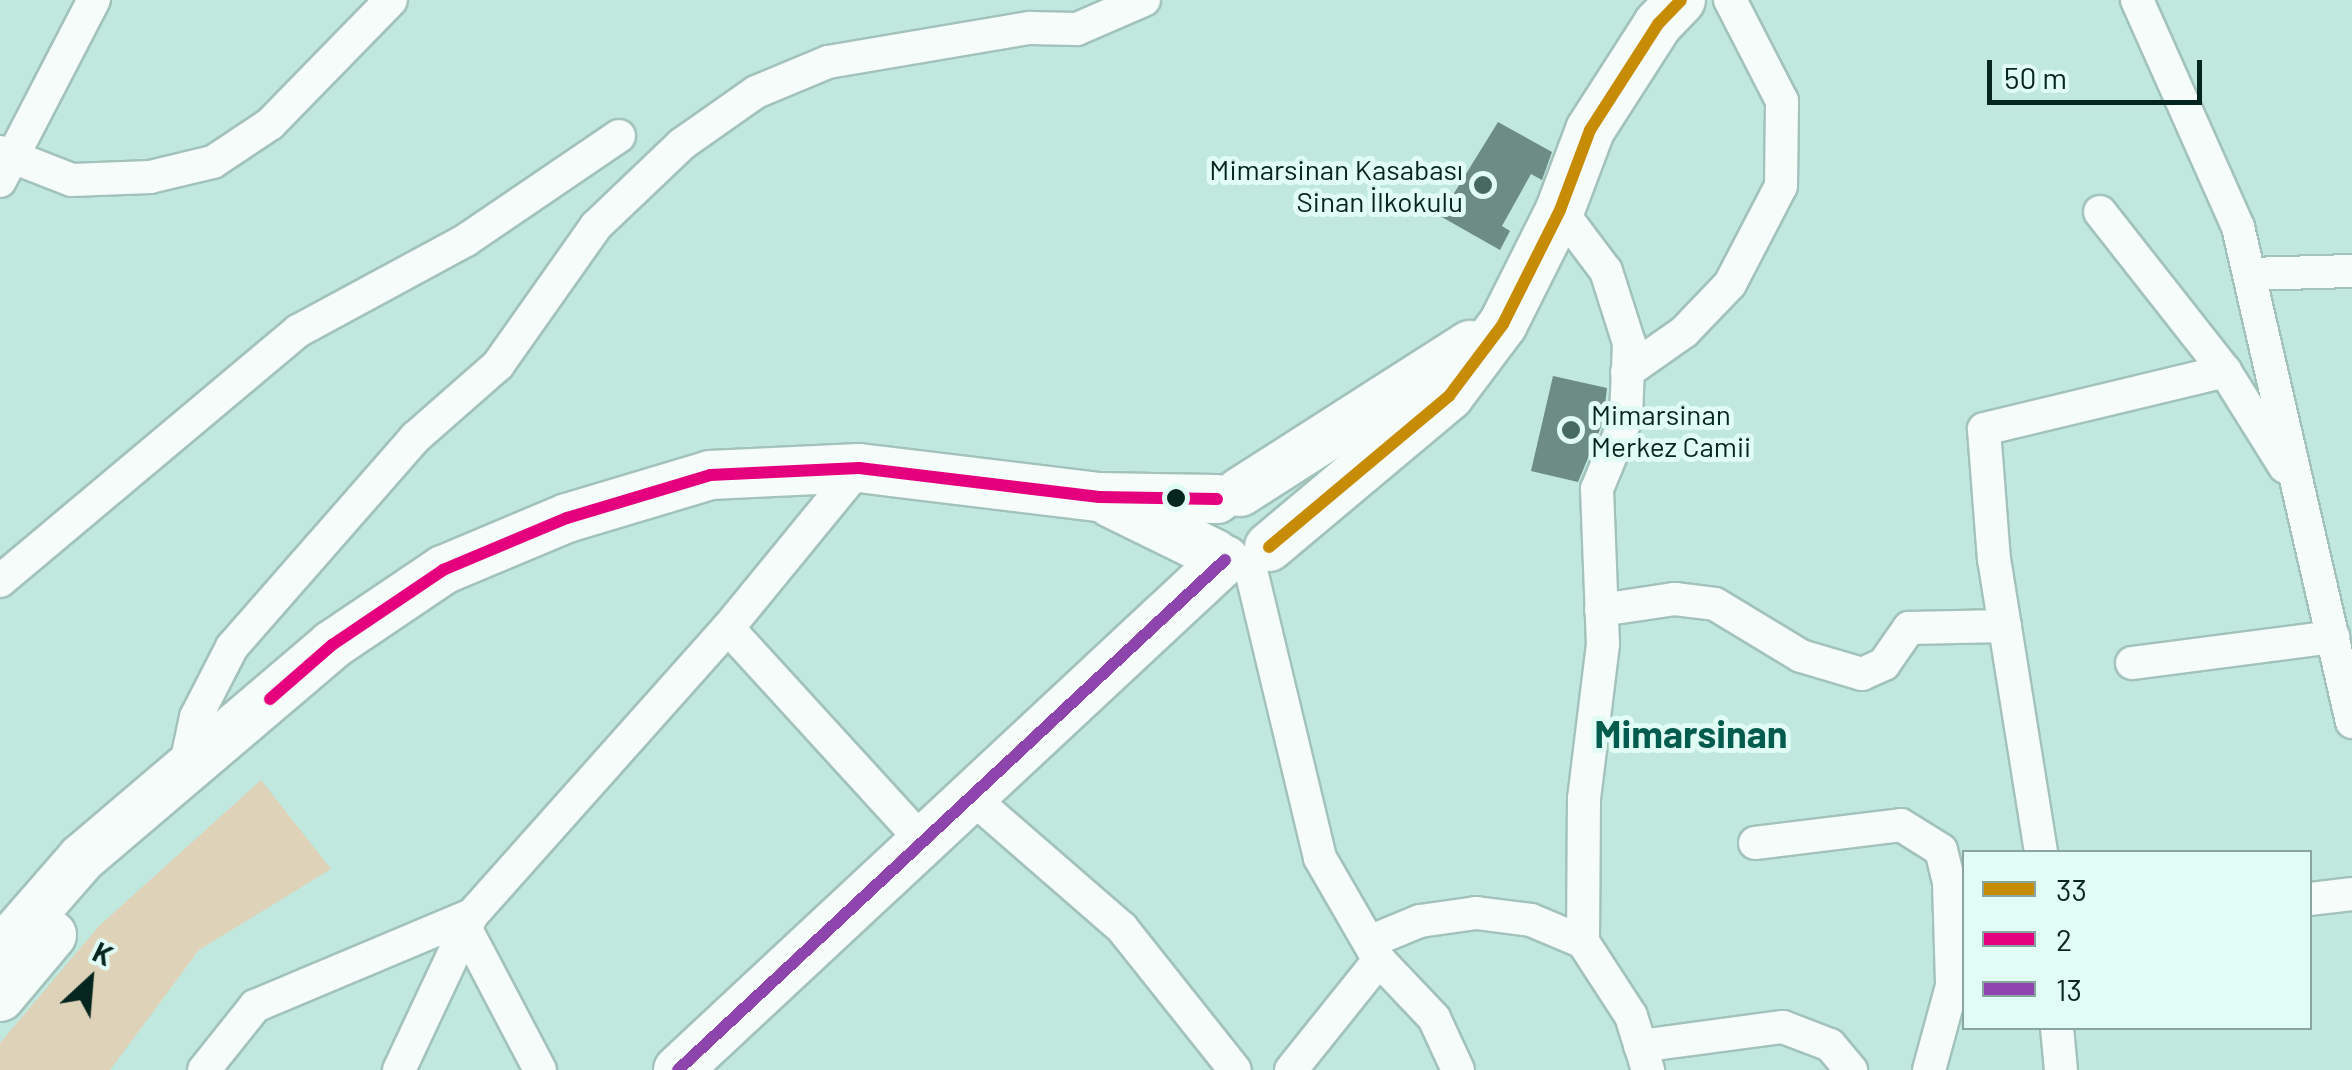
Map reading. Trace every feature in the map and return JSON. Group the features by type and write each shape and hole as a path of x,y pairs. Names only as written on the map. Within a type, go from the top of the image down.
{"street":[{"path":"94,0 4,164 72,180 150,177 213,162 270,124 392,0"},
{"path":"0,997 184,773 196,718 232,647 416,438 498,365 596,226 682,144 756,92 828,62 1030,28 1077,29 1144,0"},
{"path":"1627,372 1684,332 1730,284 1780,186 1782,101 1730,0"},
{"path":"2137,0 2204,140 2250,274 2352,722"},
{"path":"678,1070 969,795 1239,556 1449,396 1503,324 1560,210 1590,130 1670,8"},
{"path":"0,581 298,331 466,240 619,136"},
{"path":"1560,210 1606,270 1628,344 1626,419 1597,489 1602,610 1584,798 1583,942 1631,1016 1644,1058 1783,1026 1830,1045 1851,1070"},
{"path":"2100,212 2225,371 2299,488"},
{"path":"2250,274 2352,271"},
{"path":"1229,496 1503,324"},
{"path":"2041,850 2005,626 1984,429 2225,371"},
{"path":"399,1070 469,922 728,628 858,468"},
{"path":"0,952 82,858 332,645 443,570 567,518 710,475 858,468 1099,497 1229,496 1270,512 1239,556"},
{"path":"1099,497 1239,556"},
{"path":"1239,556 1320,858 1374,951 1434,1018 1458,1070"},
{"path":"1602,610 1675,599 1715,604 1801,656 1862,674 1884,664 1909,628 2005,626"},
{"path":"728,628 921,839"},
{"path":"2132,663 2333,637"},
{"path":"969,795 1122,928 1235,1070"},
{"path":"1754,843 1901,825 1941,850 1949,882 1952,986 1930,1070"},
{"path":"2312,899 2352,894"},
{"path":"1291,1070 1374,951 1420,921 1476,913 1531,920 1583,942"},
{"path":"204,1070 255,1006 469,922"},
{"path":"469,922 540,1070"},
{"path":"2057,1030 2061,1070"}],"shaded area":[{"path":"261,780 331,869 199,950 110,1070 0,1070 0,1043 99,926"}],"building":[{"path":"1498,122 1552,152 1542,180 1531,174 1502,226 1510,231 1500,250 1440,216"},
{"name":"Mimarsinan Merkez Camii","path":"1553,376 1607,388 1603,422 1578,482 1531,471"}],"transit line":[{"name":"33","path":"1269,547 1449,396 1503,324 1560,210 1590,130 1658,24 1681,0"},
{"name":"2","path":"270,699 332,645 443,570 567,518 710,475 859,468 1099,497 1217,499"},
{"name":"13","path":"678,1070 1225,560"}],"place":[{"name":"Mimarsinan Kasabası Sinan İlkokulu","path":"1483,185"},
{"name":"Mimarsinan Merkez Camii","path":"1571,430"}],"district":[{"name":"Mimarsinan","path":"1691,734"}]}
